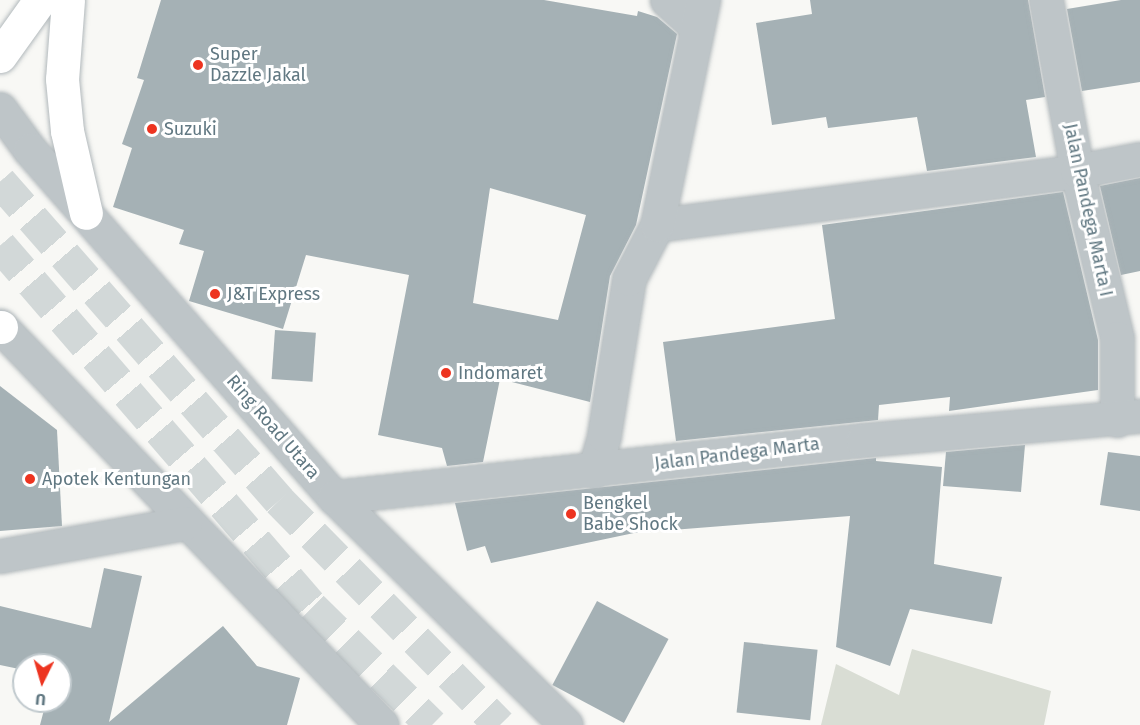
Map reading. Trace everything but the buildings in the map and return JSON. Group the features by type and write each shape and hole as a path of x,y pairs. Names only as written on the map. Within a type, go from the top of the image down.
{"main road":[{"path":"0,56 40,0"},
{"path":"68,0 62,79 67,131 86,213"}],"street":[{"path":"594,471 604,435 629,279 657,225 700,13 667,0"},
{"name":"Jalan Pandega Marta I","path":"1046,0 1077,171 1117,338 1128,418"},
{"name":"Ring Road Utara","path":"0,109 86,213 334,497 566,725"},
{"path":"657,225 1077,171 1140,159"},
{"path":"0,327 185,523 382,725"},
{"name":"Jalan Pandega Marta","path":"334,497 594,471 863,440 1128,418"},
{"path":"0,556 185,523"}],"shaded area":[{"path":"912,649 1051,691 1044,725 821,725 836,664 899,695"}],"tunnel":[{"path":"0,181 279,500 500,725"},
{"path":"0,245 312,607 432,725"}],"place":[{"name":"Super Dazzle Jakal","path":"198,65"},
{"name":"Suzuki","path":"152,129"},
{"name":"J&T Express","path":"215,294"},
{"name":"Indomaret","path":"446,373"},
{"name":"Apotek Kentungan","path":"30,479"},
{"name":"Bengkel Babe Shock","path":"571,514"}]}
